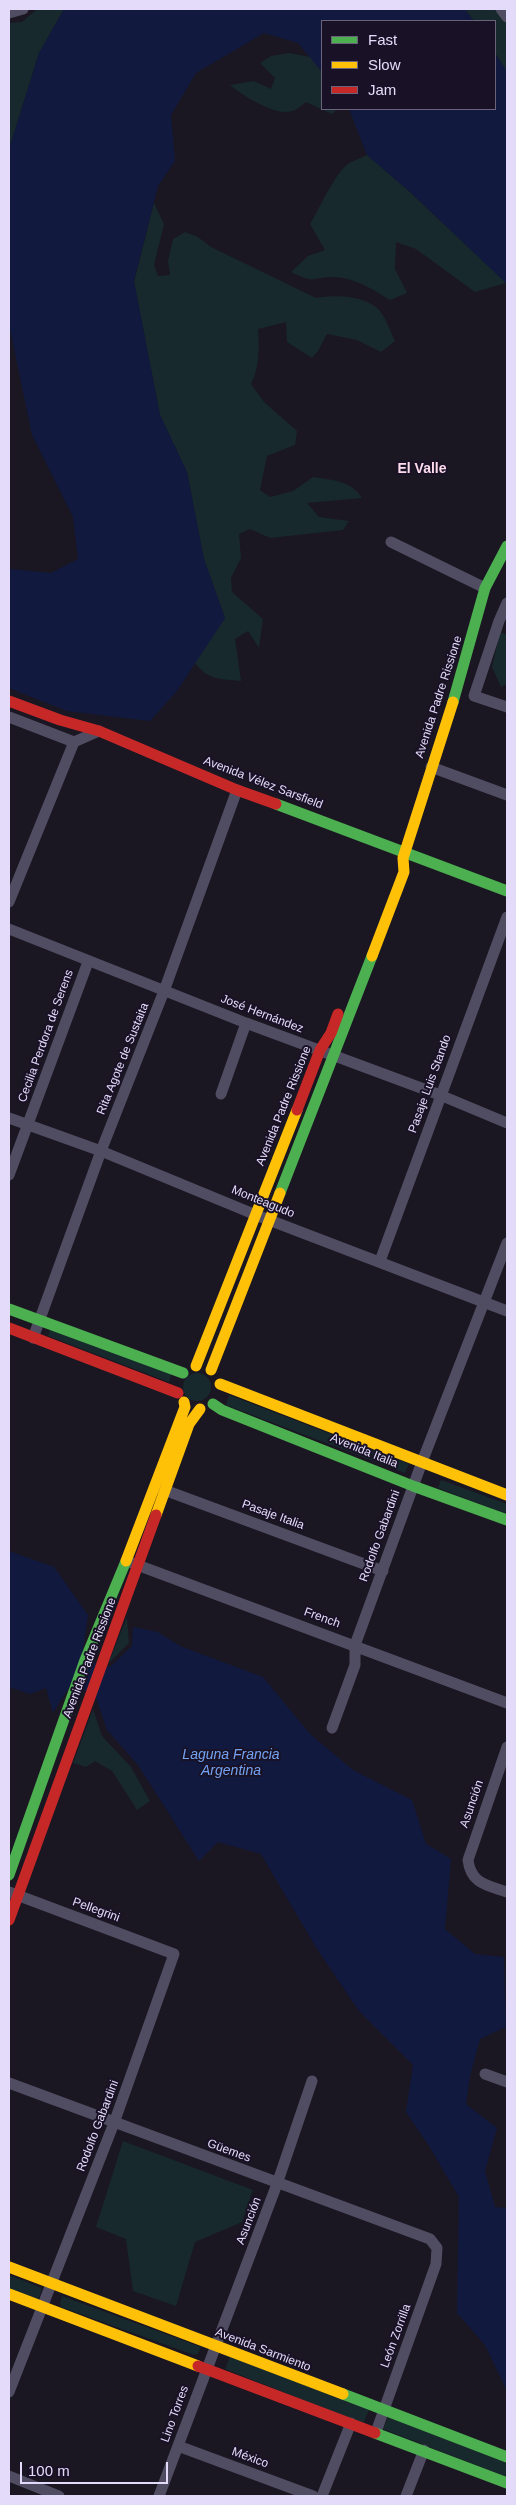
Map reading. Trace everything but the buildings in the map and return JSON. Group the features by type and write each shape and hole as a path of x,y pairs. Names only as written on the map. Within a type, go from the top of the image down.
{"main road":[{"name":"Avenida Padre Rissione","path":"211,1370 271,1220 404,872 404,855 431,767 462,677 485,588 507,546"},
{"name":"Avenida Vélez Sarsfield","path":"9,701 60,720 99,731 237,790 404,855 507,891"},
{"name":"Avenida Padre Rissione","path":"196,1366 320,1050 330,1034 395,865 404,855"},
{"path":"9,1309 183,1373"},
{"path":"9,1328 181,1398 190,1407 200,1409 213,1404 219,1395 220,1384 211,1370 196,1366 183,1373 178,1384 181,1398"},
{"name":"Avenida Italia","path":"220,1384 507,1495"},
{"name":"Avenida Padre Rissione","path":"9,1875 85,1660 126,1561 184,1407 181,1398"},
{"name":"Avenida Italia","path":"213,1404 222,1410 413,1486 507,1520"},
{"name":"Avenida Padre Rissione","path":"9,1920 13,1893 140,1565 189,1424 200,1409"},
{"name":"Avenida Sarmiento","path":"9,2267 507,2457"},
{"path":"9,2294 507,2483"}],"street":[{"path":"9,13 23,9"},
{"path":"501,9 507,17"},
{"path":"392,542 485,588"},
{"path":"507,603 503,623 474,696 507,707"},
{"path":"462,677 479,683"},
{"path":"9,717 74,742"},
{"path":"9,902 74,742 99,731"},
{"path":"431,767 507,796"},
{"name":"Rita Agote de Sustaita","path":"33,1338 101,1151 164,991 237,790"},
{"name":"Pasaje Luis Stando","path":"380,1261 507,917"},
{"name":"José Hernández","path":"9,929 88,962 507,1122"},
{"name":"Cecilia Perdora de Serens","path":"9,1176 88,962"},
{"path":"221,1094 246,1023"},
{"name":"Monteagudo","path":"9,1118 101,1151 256,1215 507,1311"},
{"name":"Rodolfo Gabardini","path":"332,1728 355,1665 355,1645 422,1462 507,1244"},
{"name":"Pasaje Italia","path":"153,1486 383,1571"},
{"name":"French","path":"126,1561 507,1703"},
{"name":"Asunción","path":"507,1747 468,1860 469,1872 477,1881 507,1892"},
{"name":"Pellegrini","path":"13,1893 174,1954"},
{"name":"Rodolfo Gabardini","path":"9,2392 114,2123 174,1954"},
{"path":"484,2074 507,2082"},
{"name":"Asunción","path":"206,2370 277,2184 312,2081"},
{"name":"Güemes","path":"9,2083 277,2184 430,2239 437,2248"},
{"name":"León Zorrilla","path":"376,2432 436,2264 437,2248"},
{"name":"Lino Torres","path":"159,2496 206,2370"},
{"path":"322,2496 351,2423"},
{"name":"México","path":"178,2446 313,2496"},
{"path":"406,2496 424,2450"},
{"path":"9,2476 59,2496"}],"shaded area":[{"path":"37,9 64,9 39,53 9,149 9,23 22,22"},
{"path":"465,9 507,9 507,72 496,55 496,20 473,20"},
{"path":"289,53 310,57 321,71 321,109 306,102 294,110 277,111 260,104 230,85 254,81 271,89 275,78 260,63 271,56"},
{"path":"323,110 336,110 332,114"},
{"path":"367,155 410,192 506,283 475,292 416,249 396,242 395,269 407,293 390,300 362,284 348,279 332,277 309,279 291,272 308,256 325,250 310,224 338,175 349,163"},
{"path":"154,203 164,224 154,265 158,276 170,275 168,261 173,239 185,232 198,237 211,247 316,298 331,296 347,297 369,303 382,314 395,341 381,352 357,340 327,334 312,358 287,342 286,322 258,329 259,350 251,384 264,402 297,431 295,445 267,456 260,490 270,497 293,491 313,477 341,482 353,488 362,498 307,503 319,517 349,521 343,530 270,538 250,529 239,534 241,558 231,578 232,592 263,619 259,648 248,631 235,639 241,681 215,678 205,673 195,663 225,618 204,559 187,472 160,415 134,282"},
{"path":"500,632 507,635 507,684 501,687 492,667"},
{"path":"50,1330 172,1373 169,1382 48,1336"},
{"path":"197,1373 207,1377 211,1387 207,1397 197,1401 187,1397 183,1387 187,1377"},
{"path":"229,1395 409,1464 405,1473 226,1405"},
{"path":"441,1480 507,1504 507,1514 438,1488"},
{"path":"127,1617 129,1643 108,1664"},
{"path":"93,1709 102,1736 131,1767 150,1801 137,1810 112,1771 95,1761 86,1767 73,1763"},
{"path":"123,2141 253,2190 242,2222 195,2242 176,2306 133,2291 126,2239 96,2227"},
{"path":"9,2275 42,2288 38,2300 9,2289"},
{"path":"62,2296 201,2347 198,2354 194,2355 61,2307"},
{"path":"230,2356 369,2410 363,2424 225,2369"},
{"path":"388,2417 507,2463 507,2477 383,2429"}],"water":[{"path":"64,9 465,9 473,20 321,20 321,71 298,43 264,33 196,73 171,115 175,161 158,186 134,281 160,415 187,472 204,559 225,618 177,691 150,721 67,711 9,688 9,569 51,573 78,559 73,517 32,435 9,324 9,149 39,53"},
{"path":"496,55 507,72 507,284 410,192 367,155 349,110 496,110"},
{"name":"Laguna Francia Argentina","path":"9,1551 54,1567 88,1615 82,1657 85,1660 110,1667 132,1646 133,1627 158,1632 180,1646 263,1677 310,1734 353,1770 412,1800 426,1844 451,1859 445,1929 475,1954 504,1957 506,2027 480,2039 470,2076 466,2104 497,2128 485,2171 495,2207 507,2208 507,2391 485,2345 457,2313 459,2197 429,2146 406,2112 413,2065 359,2011 317,1949 261,1854 218,1842 199,1861 138,1765 107,1730 95,1695 71,1684 53,1713 46,1688 30,1694 9,1687"}],"traffic: fast":[{"path":"453,702 485,588 507,546"},
{"path":"276,804 507,891"},
{"path":"280,1193 372,956"},
{"path":"9,1309 183,1373"},
{"path":"213,1404 222,1410 413,1486 507,1520"},
{"path":"9,1875 85,1660 126,1561"},
{"path":"343,2394 507,2457"},
{"path":"375,2433 507,2483"}],"traffic: slow":[{"path":"372,956 404,872 403,858 453,702"},
{"path":"196,1366 297,1110"},
{"path":"211,1370 280,1193"},
{"path":"220,1384 507,1495"},
{"path":"126,1561 185,1407 184,1402"},
{"path":"156,1515 189,1424 200,1409"},
{"path":"9,2267 343,2394"},
{"path":"9,2294 198,2366"}],"traffic: jam":[{"path":"9,701 60,720 99,731 237,790 276,804"},
{"path":"297,1110 320,1050 331,1033 338,1014"},
{"path":"9,1328 178,1393"},
{"path":"9,1920 156,1515"},
{"path":"198,2366 375,2433"}],"district":[{"name":"El Valle","path":"422,469"}]}
